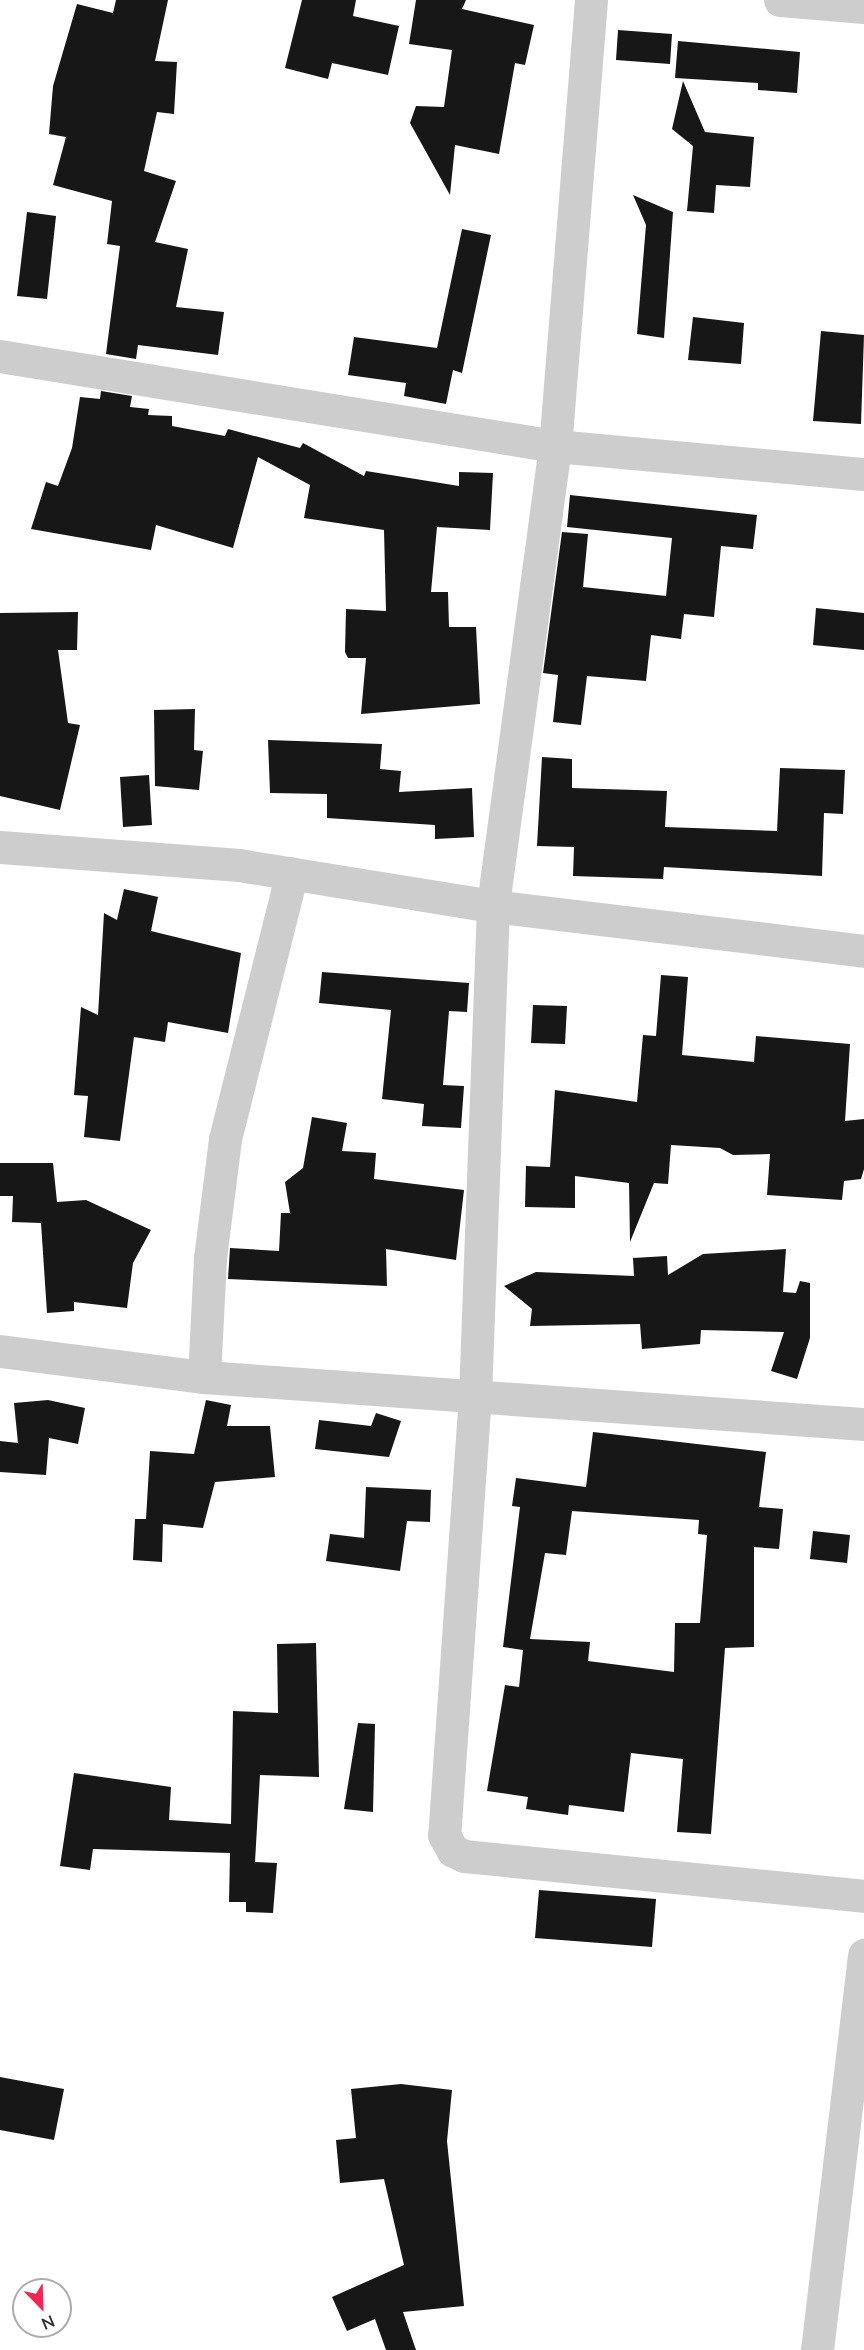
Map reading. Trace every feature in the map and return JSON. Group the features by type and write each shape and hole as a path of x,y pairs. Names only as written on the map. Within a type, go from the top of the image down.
{"street":[{"path":"591,0 555,446 493,906 475,1395 444,1835 453,1851 864,1896"},
{"path":"780,0 864,7"},
{"path":"0,356 555,446 864,474"},
{"path":"0,847 292,873 493,906 864,951"},
{"path":"204,1377 210,1258 225,1139 292,873"},
{"path":"0,1351 204,1377 864,1424"},
{"path":"817,2350 864,1955"}],"building":[{"path":"116,0 168,0 155,61 177,62 174,114 157,112 144,171 176,181 155,242 188,249 176,307 224,312 218,355 138,345 136,359 106,354 120,246 107,244 112,201 53,185 66,137 49,134 53,86 77,4 113,13"},
{"path":"302,0 356,0 353,16 399,26 388,75 332,63 328,79 285,68"},
{"path":"416,0 466,0 462,9 534,25 525,65 515,63 499,154 455,145 450,195 410,123 416,106 444,107 452,50 409,44"},
{"path":"618,30 672,34 670,64 616,60"},
{"path":"678,41 800,52 797,93 758,90 758,83 675,78"},
{"path":"683,81 705,132 754,137 750,187 716,185 714,213 687,211 693,146 672,129"},
{"path":"633,195 673,212 664,338 637,334 646,225"},
{"path":"27,212 56,216 47,299 17,296"},
{"path":"462,229 491,235 462,373 453,370 446,404 404,396 406,383 348,375 354,337 437,348"},
{"path":"693,317 744,323 741,364 688,360"},
{"path":"821,331 864,335 861,424 813,421"},
{"path":"101,391 132,396 130,407 149,409 148,415 172,416 172,426 225,436 228,429 300,448 303,443 364,476 366,471 459,486 459,472 493,473 490,530 437,527 431,592 448,592 449,627 476,627 480,704 361,714 366,658 348,658 345,652 346,609 386,611 384,530 304,518 310,485 258,457 233,548 156,525 151,550 31,529 46,482 58,486 72,448 80,397 100,399"},
{"path":"570,495 757,515 753,549 721,546 714,617 684,614 681,639 651,635 646,681 587,676 581,725 553,722 558,675 543,673 562,532 588,534 583,587 666,596 672,538 567,527"},
{"path":"816,608 864,613 864,650 813,645"},
{"path":"78,612 77,650 58,650 68,723 80,725 60,810 0,796 0,613"},
{"path":"195,709 194,750 203,751 199,790 155,786 154,710"},
{"path":"268,740 382,744 380,769 401,771 399,792 472,788 474,837 435,839 435,825 327,818 327,794 270,793"},
{"path":"542,757 572,759 572,788 667,791 665,827 777,831 780,768 845,770 843,814 824,813 822,876 664,867 663,879 573,876 574,847 537,846"},
{"path":"149,775 152,825 123,827 120,777"},
{"path":"124,889 158,897 151,931 241,953 228,1033 168,1022 165,1042 134,1037 120,1141 84,1137 88,1096 74,1095 81,1007 98,1015 104,913 117,920"},
{"path":"322,972 469,983 467,1012 449,1011 443,1085 464,1086 461,1128 422,1126 424,1104 382,1099 391,1010 319,1003"},
{"path":"661,975 688,977 682,1055 754,1062 756,1036 850,1044 845,1121 864,1119 864,1169 861,1179 844,1181 842,1200 767,1195 770,1154 733,1155 720,1148 671,1145 668,1184 654,1183 630,1242 629,1183 575,1176 575,1208 525,1207 526,1166 550,1167 555,1090 637,1102 643,1035 656,1036"},
{"path":"533,1005 567,1006 565,1044 531,1043"},
{"path":"312,1117 347,1123 342,1151 376,1153 374,1179 464,1190 456,1260 386,1249 387,1286 228,1279 230,1248 279,1251 281,1213 290,1213 285,1182 303,1168"},
{"path":"0,1163 53,1163 57,1202 86,1200 151,1230 133,1263 127,1308 74,1302 74,1311 47,1313 41,1223 12,1222 13,1196 0,1196"},
{"path":"786,1249 783,1292 796,1293 800,1281 810,1283 810,1338 797,1379 771,1371 784,1332 701,1330 700,1344 642,1349 640,1324 530,1326 532,1309 504,1286 536,1272 634,1276 633,1258 667,1256 668,1275 703,1254"},
{"path":"48,1400 85,1408 78,1444 49,1438 46,1475 0,1472 0,1441 18,1443 14,1403"},
{"path":"206,1400 231,1405 227,1426 270,1426 275,1477 215,1482 203,1528 163,1524 162,1562 133,1560 135,1519 146,1519 150,1451 194,1454"},
{"path":"376,1413 401,1421 389,1457 315,1449 319,1420 371,1426"},
{"path":"593,1432 766,1452 759,1507 783,1509 779,1549 754,1547 754,1647 725,1648 711,1834 677,1832 683,1759 631,1753 624,1812 569,1805 568,1815 526,1809 528,1797 487,1791 505,1685 519,1687 523,1650 503,1647 520,1507 512,1506 516,1478 586,1487","holes":["572,1511 699,1520 698,1534 707,1535 700,1623 675,1623 674,1672 588,1661 590,1642 530,1639 545,1553 566,1555"]},
{"path":"366,1487 431,1490 430,1522 407,1521 400,1571 326,1561 330,1534 364,1538"},
{"path":"813,1531 850,1535 847,1563 810,1559"},
{"path":"316,1643 319,1777 260,1775 255,1862 277,1863 273,1913 246,1912 246,1902 229,1902 230,1853 93,1849 90,1870 60,1866 74,1773 171,1787 169,1820 231,1824 233,1711 278,1713 277,1644"},
{"path":"358,1723 375,1724 373,1812 344,1809"},
{"path":"539,1890 656,1899 652,1947 535,1938"},
{"path":"0,2077 64,2089 54,2140 0,2130"},
{"path":"401,2084 452,2090 447,2141 464,2306 403,2312 416,2350 386,2350 375,2319 347,2331 332,2297 404,2265 384,2179 340,2183 336,2140 356,2138 351,2089"}]}
